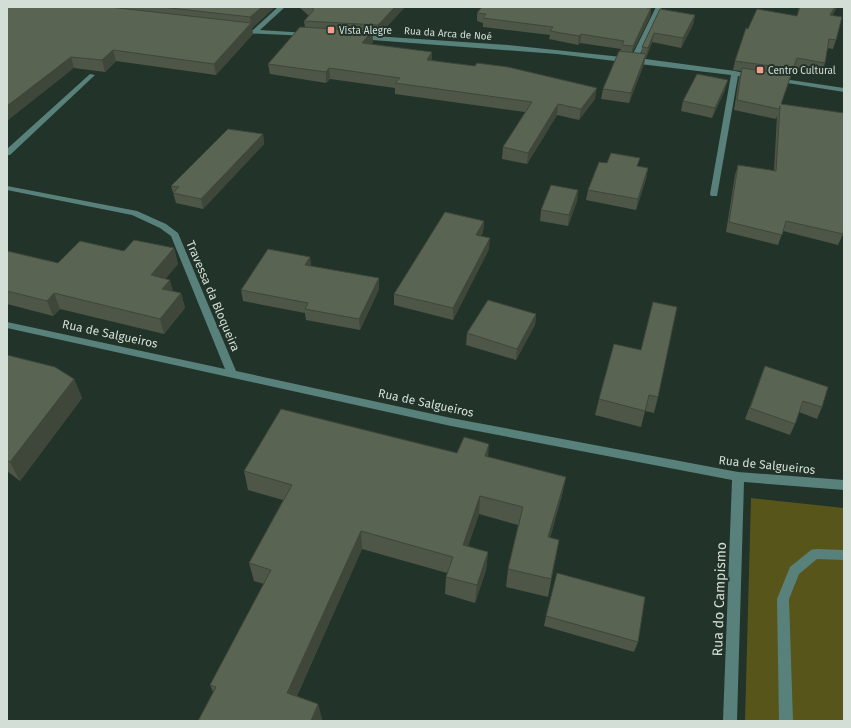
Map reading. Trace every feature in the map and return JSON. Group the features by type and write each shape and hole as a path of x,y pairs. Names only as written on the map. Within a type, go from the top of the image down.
{"street":[{"path":"254,32 282,7"},
{"path":"634,59 659,7"},
{"path":"231,30 318,35"},
{"name":"Rua da Arca de Noé","path":"349,37 483,44 634,59 759,77"},
{"path":"714,194 735,73"},
{"path":"7,153 92,75"},
{"path":"766,78 844,90"},
{"name":"Travessa da Bloqueira","path":"7,188 134,213 163,226 175,235 232,374"},
{"name":"Rua de Salgueiros","path":"7,325 451,422 738,477 844,485"},
{"name":"Rua do Campismo","path":"730,721 738,477"},
{"path":"786,721 783,599 794,571 816,554 844,555"}],"shaded area":[{"path":"751,498 844,508 844,721 745,721"}],"building":[{"path":"7,7 110,7 251,23 214,64 113,50 102,60 71,57 7,106"},
{"path":"162,7 262,7 250,17"},
{"path":"311,7 395,7 378,25 304,21 314,10"},
{"path":"482,7 651,8 633,46 622,45 624,41 550,31 553,27 483,18 486,14 477,13"},
{"path":"800,7 835,7 830,15 842,17 836,40 829,39 825,63 797,58 793,69 735,61 746,28 748,29 757,9 797,16"},
{"path":"660,9 695,15 683,38 654,33 648,48 642,47"},
{"path":"300,27 372,31 362,43 432,52 427,60 475,66 477,63 508,67 597,88 581,109 558,104 528,153 503,147 532,102 395,83 400,78 329,68 326,72 268,64"},
{"path":"619,51 646,54 631,93 603,89"},
{"path":"742,68 791,75 781,104 844,113 843,234 786,221 782,235 729,222 738,165 776,171 780,106 779,109 737,100"},
{"path":"697,74 728,80 715,108 683,101"},
{"path":"228,129 263,134 201,199 173,193 179,187 171,186"},
{"path":"611,153 640,158 637,166 648,168 638,199 588,190 599,162 607,163"},
{"path":"551,185 578,190 569,215 541,210"},
{"path":"445,212 484,221 476,235 490,238 453,308 394,294"},
{"path":"134,240 174,248 151,275 170,280 162,289 181,293 160,319 54,293 47,301 7,291 7,251 58,263 80,241 124,251"},
{"path":"268,249 310,257 305,265 379,278 359,319 305,309 308,303 241,290"},
{"path":"488,300 536,314 517,349 467,333"},
{"path":"653,302 677,307 658,397 649,395 645,411 599,399 614,344 641,350"},
{"path":"7,355 55,367 74,379 10,462 7,460"},
{"path":"765,366 828,387 822,407 803,401 795,424 750,408"},
{"path":"281,409 457,453 464,437 489,444 485,456 566,477 548,537 559,540 551,579 508,569 523,507 480,496 463,545 488,552 477,585 446,577 453,557 361,531 287,693 318,704 311,721 198,721 216,687 210,685 271,570 249,563 292,485 244,471"},
{"path":"557,573 645,597 638,642 546,616"}],"place":[{"name":"Vista Alegre","path":"331,30"},
{"name":"Centro Cultural","path":"760,70"}]}
